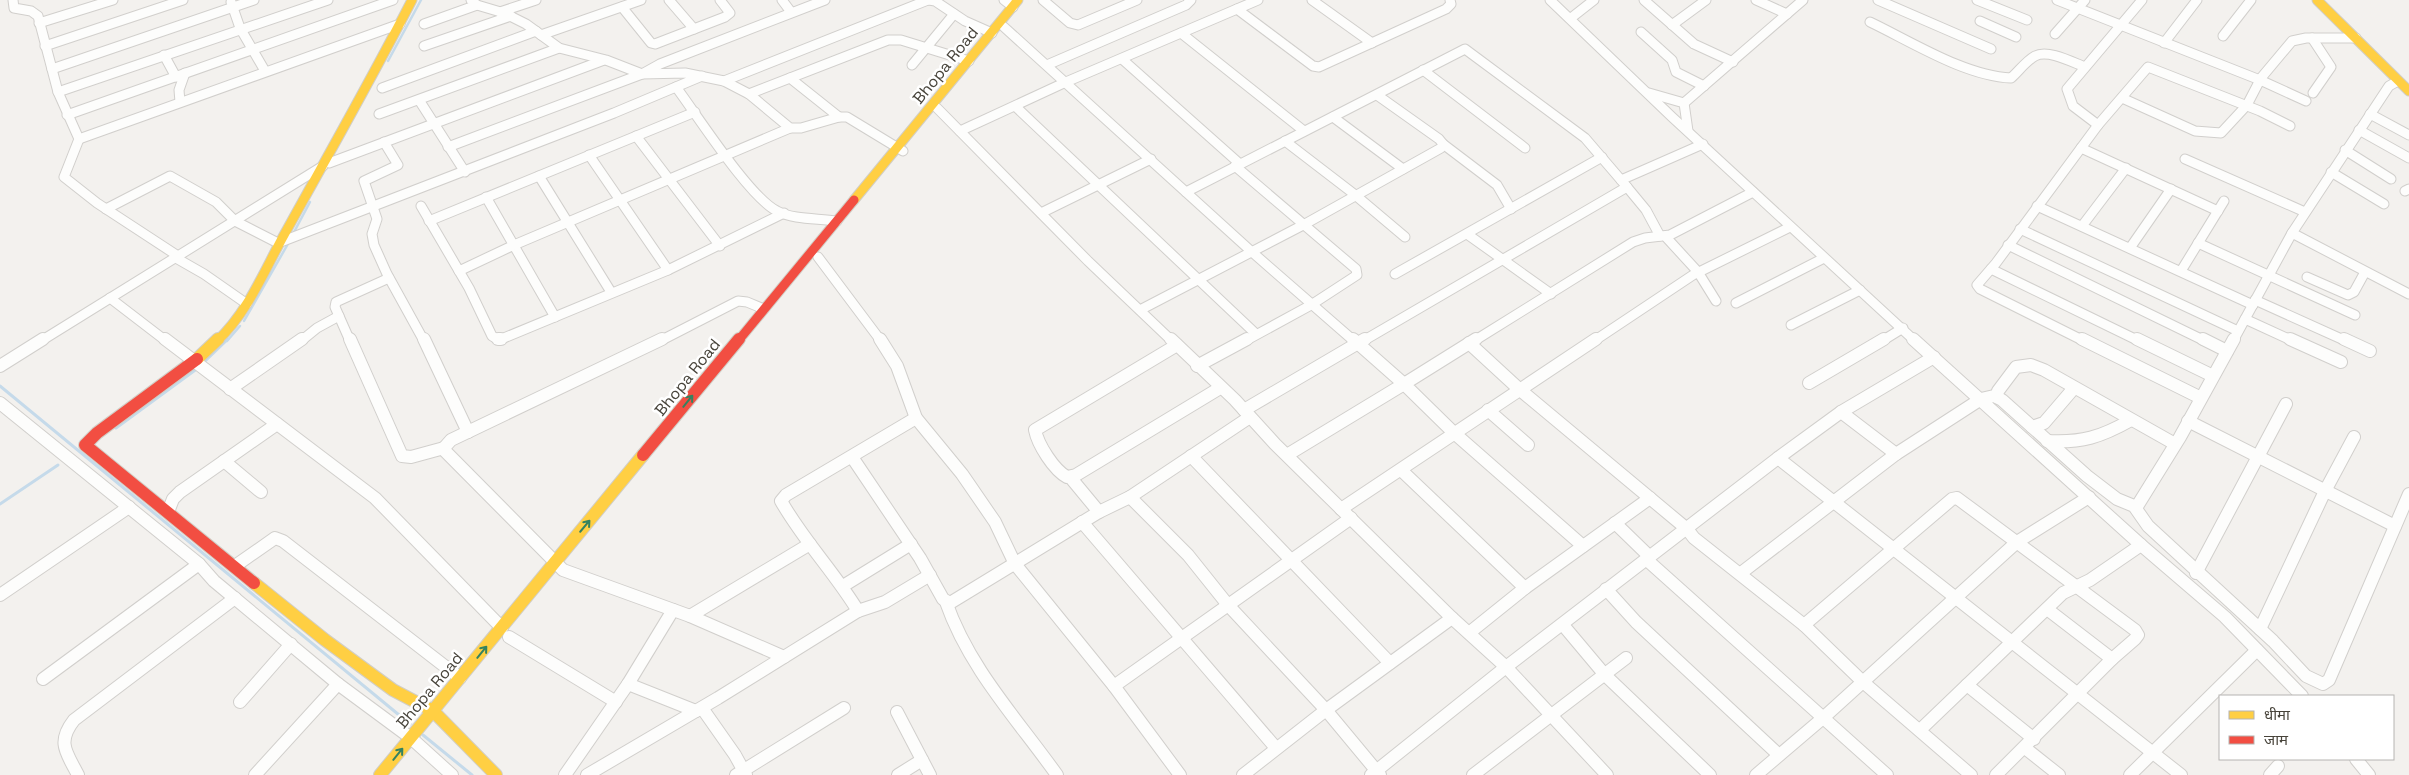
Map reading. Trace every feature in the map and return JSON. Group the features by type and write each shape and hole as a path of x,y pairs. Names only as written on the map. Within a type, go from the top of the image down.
{"main road":[{"path":"412,0 330,163 286,241 247,304 199,365 168,383 97,432 85,445 393,690 434,718 496,775"},
{"name":"Bhopa Road","path":"380,775 416,740 434,718 460,678 508,634 764,309 837,221 937,108 1026,0"},
{"path":"2317,0 2409,91"},
{"name":"Bhopa Road","path":"535,605 559,567 818,257 992,33 1012,2"},
{"name":"Bhopa Road","path":"434,718 464,691"},
{"name":"Bhopa Road","path":"395,775 416,740"}],"street":[{"path":"12,0 14,8 36,14 58,92 79,139 74,154 64,170 64,177 106,209 247,304"},
{"path":"39,23 113,0"},
{"path":"45,46 183,0"},
{"path":"52,69 232,3 254,0"},
{"path":"58,92 240,28 328,0"},
{"path":"67,115 393,0"},
{"path":"500,12 536,0"},
{"path":"382,88 538,33 641,0"},
{"path":"669,0 694,29"},
{"path":"622,7 652,44 729,15 730,12 720,0"},
{"path":"782,0 791,12"},
{"path":"448,148 642,74 660,64 825,0"},
{"path":"724,81 928,0 992,33"},
{"path":"1044,0 1070,23 1078,25 1137,0"},
{"path":"1047,65 1186,5 1191,0"},
{"path":"960,131 1066,82 1258,0"},
{"path":"1312,0 1372,43"},
{"path":"1237,9 1316,67 1446,9 1451,4 1450,0"},
{"path":"1550,0 1790,227 2141,545 2225,617 2301,695"},
{"path":"1571,18 1594,0"},
{"path":"1644,0 1697,46 1733,62"},
{"path":"1672,24 1706,0"},
{"path":"1756,0 1787,14"},
{"path":"1684,103 1803,0"},
{"path":"1977,0 2027,20"},
{"path":"2057,0 2260,80 2306,101"},
{"path":"2055,34 2085,0"},
{"path":"2098,125 2075,109 2066,92 2068,87 2142,0"},
{"path":"2164,43 2197,0"},
{"path":"2224,36 2251,0"},
{"path":"1881,1 1991,40 2016,36"},
{"path":"232,3 240,28 266,71"},
{"path":"424,24 474,3 511,16 559,48 606,60 642,74 676,72 724,81 749,94 790,128"},
{"path":"912,65 954,14"},
{"path":"424,46 511,16"},
{"path":"1980,21 1991,40"},
{"path":"1870,22 1959,64 1999,78 2011,78 2038,55 2054,57 2085,67"},
{"path":"79,139 400,24"},
{"path":"1004,27 1311,305 1404,384 1453,432 1584,546"},
{"path":"1641,32 1672,60 1676,72 1704,86"},
{"path":"1180,33 1304,131"},
{"path":"2312,38 2331,67 2313,93"},
{"path":"2122,98 2195,131 2211,134 2221,133 2226,130 2247,105 2260,80 2292,41 2312,38 2356,38"},
{"path":"749,94 888,40 900,40 969,61"},
{"path":"379,114 559,48"},
{"path":"1186,192 1461,50 1469,50 1576,130 1602,157 1646,210 1662,236 1698,272 1716,301"},
{"path":"164,55 181,75 180,102"},
{"path":"1122,59 1237,165 1358,272 1356,278 1311,305 1197,366"},
{"path":"0,366 330,163 606,60"},
{"path":"2201,398 1980,289 1977,285 2098,125 2149,67 2247,105 2290,126"},
{"path":"1423,70 1525,148"},
{"path":"106,209 170,176 216,202 235,221 286,241 465,172 702,76"},
{"path":"790,78 839,117"},
{"path":"2136,508 2175,444 2292,233 2345,150 2390,85 2398,81"},
{"path":"676,87 770,207 784,213 837,221"},
{"path":"1647,93 1684,103"},
{"path":"1377,94 1497,185 1511,209"},
{"path":"419,100 465,172"},
{"path":"1684,103 1688,131"},
{"path":"1015,106 1096,185 1256,334"},
{"path":"937,108 1088,261 1247,413 1452,618 1506,667 1602,773"},
{"path":"429,220 695,112"},
{"path":"2370,114 2409,135"},
{"path":"1333,116 1403,169"},
{"path":"459,271 514,245 790,128 801,128 839,117 855,120 900,150"},
{"path":"2359,130 2409,158"},
{"path":"636,136 671,179 720,246"},
{"path":"1285,141 1354,194 1405,237"},
{"path":"384,142 398,165 364,179 377,222 373,230 373,240 388,278 432,356 468,432"},
{"path":"1140,310 1305,224 1354,194 1433,154 1442,144"},
{"path":"946,602 955,601 1082,522 1130,497 1191,456 1247,413 1355,344 1501,260 1624,184 1703,144"},
{"path":"2081,148 2218,210"},
{"path":"2345,150 2391,179"},
{"path":"589,155 668,270"},
{"path":"1395,274 1602,157"},
{"path":"1041,213 1150,159"},
{"path":"2185,159 2306,212"},
{"path":"2082,226 2126,168"},
{"path":"2331,172 2384,204"},
{"path":"539,176 611,292"},
{"path":"2130,248 2171,189"},
{"path":"1287,455 1633,242 1680,230 1753,192"},
{"path":"486,197 555,317"},
{"path":"2181,271 2224,201"},
{"path":"421,206 459,271 492,336 496,338 504,338 611,292 668,270 784,213"},
{"path":"2037,206 2181,271 2370,351"},
{"path":"1341,509 1401,470 1453,432 1698,272 1790,227"},
{"path":"2020,229 2238,331"},
{"path":"2292,233 2409,294"},
{"path":"1467,234 1551,294"},
{"path":"2198,243 2355,315"},
{"path":"2008,246 2227,351"},
{"path":"818,257 887,348 897,366 916,418 962,474 995,522 1015,564 1114,686 1180,775"},
{"path":"1736,302 1824,258"},
{"path":"1991,268 2213,376"},
{"path":"2308,277 2348,296 2354,292 2365,272"},
{"path":"388,278 336,302 335,307 402,456 411,458 433,449 444,448 451,440 738,301 747,302 764,309"},
{"path":"1791,325 1860,290"},
{"path":"110,298 375,498 508,634 616,702"},
{"path":"230,389 286,352 317,328 339,316"},
{"path":"2245,319 2341,362"},
{"path":"1809,383 1903,328"},
{"path":"1469,343 1520,389 1687,529 1694,538 1741,573 1804,625 1863,682 1971,775"},
{"path":"1099,512 1070,477 1062,474 1036,438 1035,430 1177,345"},
{"path":"1130,497 1188,554 1228,605 1326,710 1376,774 1506,667 1778,458 1840,412 1934,357"},
{"path":"1997,397 1998,391 2020,365 2038,367 2175,444"},
{"path":"1070,477 1076,476 1220,388"},
{"path":"2032,427 2044,423 2074,388"},
{"path":"1741,573 1896,454 1981,399 1997,397 2101,488 2136,508 2148,526 2260,629 2306,676 2319,684 2327,682 2409,494"},
{"path":"0,403 199,564 235,598 338,684 416,740 452,775"},
{"path":"2196,572 2286,404"},
{"path":"1488,410 1528,445"},
{"path":"1840,412 1896,454"},
{"path":"858,611 843,586 781,504 782,498 916,418"},
{"path":"2047,441 2082,442 2095,439 2131,420"},
{"path":"2188,421 2396,526"},
{"path":"168,512 174,499 180,492 277,424"},
{"path":"2260,629 2325,491 2354,437"},
{"path":"444,448 470,478 559,567 690,616 784,657"},
{"path":"1191,456 1390,663"},
{"path":"852,457 930,575 946,602 956,630 988,680 1057,775"},
{"path":"1778,458 2181,775"},
{"path":"224,461 261,492"},
{"path":"1401,470 1525,588"},
{"path":"1756,775 1823,718 2017,542 2089,497"},
{"path":"1469,633 1525,588 1650,498"},
{"path":"1804,625 1954,498 1961,500 2137,632 2135,639 2112,658 2030,743 1996,775"},
{"path":"0,595 129,507"},
{"path":"1114,686 1351,518"},
{"path":"1082,522 1184,638 1276,748"},
{"path":"1615,523 1649,558 1887,775"},
{"path":"235,566 275,538 283,541 460,678"},
{"path":"690,616 810,544"},
{"path":"843,586 911,544"},
{"path":"1920,730 2063,593 2090,580 2141,545"},
{"path":"43,679 199,564"},
{"path":"587,775 699,709 858,611 885,602 930,575"},
{"path":"1606,589 1650,634 1779,755"},
{"path":"78,775 62,741 64,731 69,725 235,598"},
{"path":"2047,609 2112,658"},
{"path":"565,775 628,684 673,610"},
{"path":"1243,775 1326,710 1452,618"},
{"path":"1563,625 1605,675 1710,775"},
{"path":"240,702 292,644"},
{"path":"2130,775 2257,650"},
{"path":"1473,775 1550,714 1626,658"},
{"path":"255,775 338,684"},
{"path":"628,684 699,709 741,773 844,708"},
{"path":"1968,685 2030,743 2059,775"},
{"path":"897,712 930,775"},
{"path":"898,775 922,760"},
{"path":"2357,760 2369,775"}],"waterway":[{"path":"388,61 421,0"},
{"path":"293,234 310,202"},
{"path":"244,321 289,242"},
{"path":"227,341 240,326"},
{"path":"202,364 228,339"},
{"path":"116,428 198,368"},
{"path":"0,386 410,724"},
{"path":"0,504 58,465"},
{"path":"423,735 472,775"}],"traffic: slow":[{"path":"197,359 228,330 251,297 283,236 366,90 412,0"},
{"path":"854,200 1018,0"},
{"path":"2317,0 2409,91"},
{"path":"380,775 643,455"},
{"path":"254,583 325,640 393,690 433,711 496,775"}],"traffic: jam":[{"path":"643,455 854,200"},
{"path":"197,359 97,433 85,445 254,583"}]}
